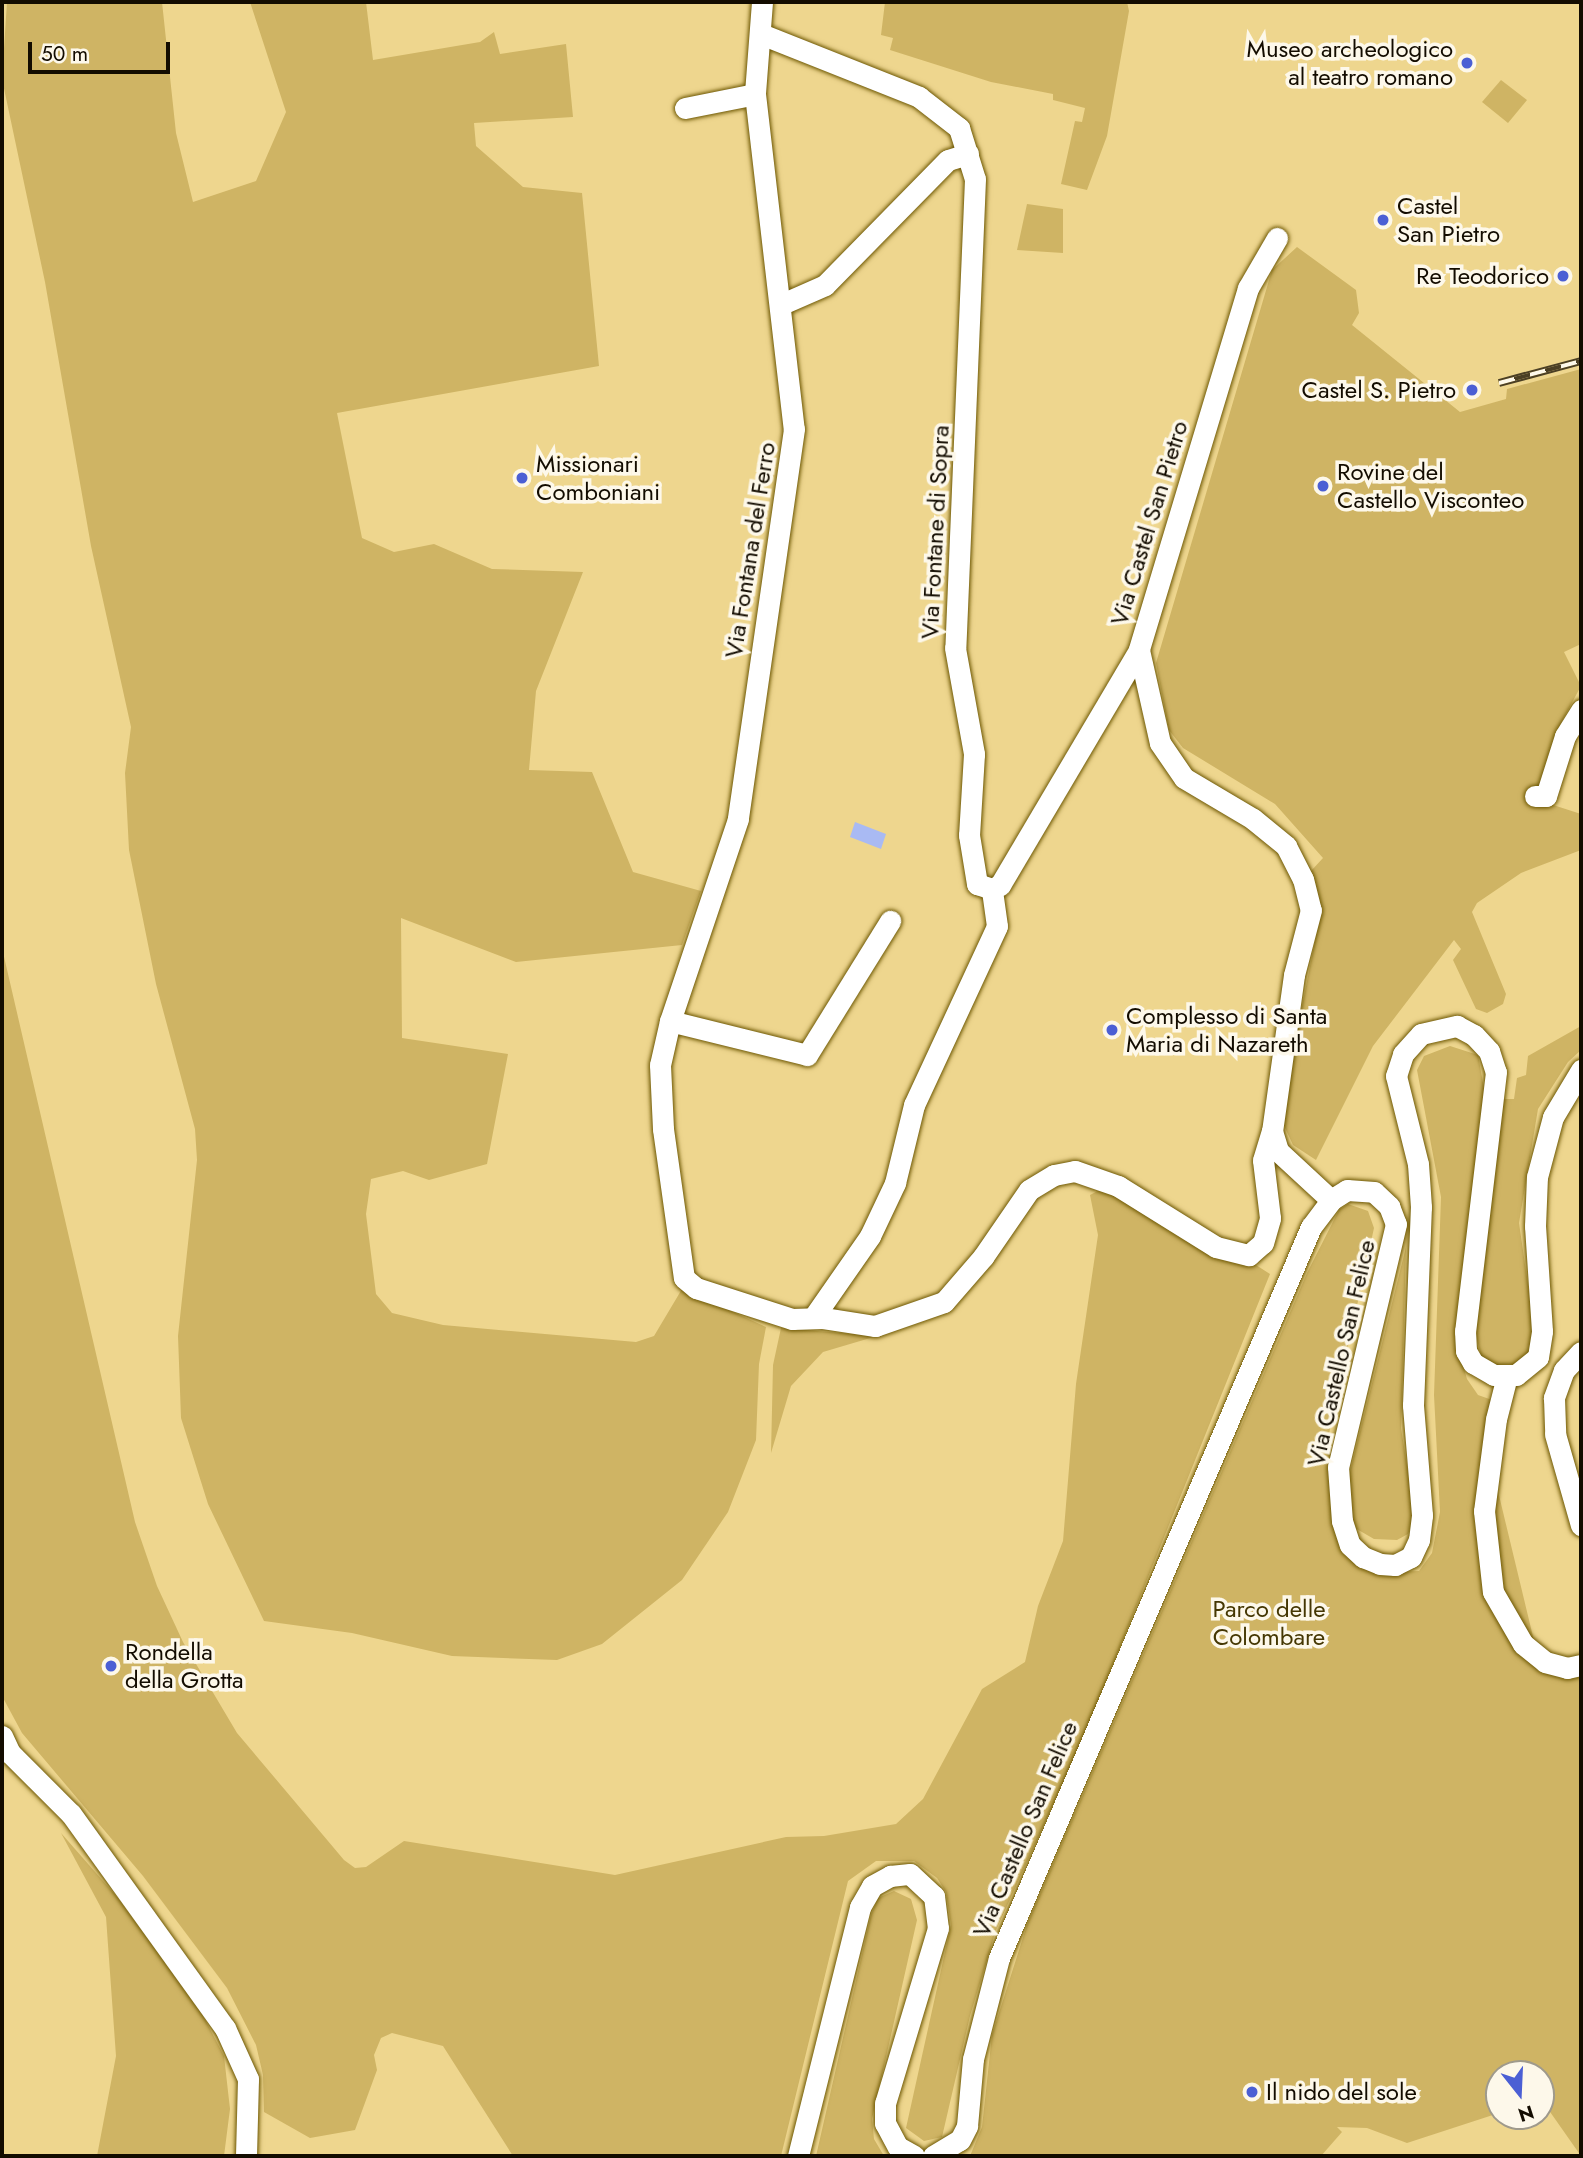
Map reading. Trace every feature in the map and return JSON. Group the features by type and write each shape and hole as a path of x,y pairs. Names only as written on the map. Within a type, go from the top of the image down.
{"street":[{"name":"Via Fontana del Ferro","path":"762,2 755,85 782,303 794,429 759,657 751,744 738,819 670,1021 660,1065 663,1129 684,1278 696,1289 735,1303 792,1319 813,1318"},
{"path":"761,34 919,97 959,128 968,154 948,160 825,285 782,303"},
{"path":"685,108 755,85"},
{"name":"Via Fontane di Sopra","path":"813,1318 870,1236 895,1183 914,1105 997,926 992,890 977,884 969,835 974,754 955,648 975,179 968,154"},
{"name":"Via Castel San Pietro","path":"813,1318 874,1326 944,1302 982,1257 1029,1190 1054,1175 1075,1171 1090,1175 1157,1208 1216,1247 1249,1255 1264,1243 1270,1219 1263,1160 1272,1131 1294,975 1311,910 1303,879 1286,846 1253,819 1184,778 1160,743 1139,650 1248,288 1277,238"},
{"path":"992,890 1000,886 1139,650"},
{"path":"1535,796 1546,796 1565,736 1581,710"},
{"path":"670,1021 807,1055 890,921"},
{"name":"Via Castello San Felice","path":"933,2156 960,2140 967,2126 972,2059 999,1958 1311,1227 1331,1200 1347,1190 1374,1192 1389,1206 1396,1224 1338,1468 1342,1521 1350,1545 1363,1557 1395,1565 1411,1557 1419,1540 1422,1515 1413,1405 1421,1207 1418,1164 1396,1076 1403,1054 1421,1034 1438,1028 1457,1027 1474,1035 1489,1051 1496,1072 1466,1351 1484,1371 1507,1376"},
{"path":"1581,1070 1553,1117 1536,1177 1535,1226 1542,1331 1538,1357 1530,1368 1507,1376 1496,1419 1484,1511 1493,1592 1523,1644 1545,1662 1567,1668 1581,1665"},
{"path":"1272,1131 1278,1151 1331,1200"},
{"path":"1581,1352 1564,1370 1554,1398 1555,1434 1581,1525"},
{"path":"2,1736 10,1753 71,1814 225,2028 248,2079 246,2156"},
{"name":"Via Castello San Felice","path":"798,2156 860,1907 872,1886 890,1876 910,1874 934,1896 938,1928 886,2103 885,2123 898,2147 914,2156"}],"green space":[{"path":"7,2 162,2 176,133 193,202 256,181 286,112 250,2 366,2 373,60 480,42 494,32 500,54 566,44 573,117 474,123 476,146 523,187 582,193 599,366 337,413 362,538 394,552 434,544 492,569 583,572 536,691 529,770 592,772 633,872 701,891 682,945 516,962 401,918 402,1038 508,1054 487,1164 429,1180 403,1171 371,1179 366,1214 376,1294 392,1313 443,1325 636,1342 654,1336 682,1289 766,1327 759,1364 756,1440 728,1512 682,1580 602,1644 557,1660 452,1656 352,1633 264,1621 208,1504 181,1418 178,1336 197,1160 195,1129 156,984 129,850 125,773 131,727 91,546 45,282 2,79"},
{"path":"885,2 1127,2 1129,11 1107,136 1087,190 1061,184 1075,121 1082,122 1085,108 1053,100 1053,94 991,82 890,50 893,38 881,35"},
{"path":"1501,80 1527,100 1508,123 1482,102"},
{"path":"1027,204 1063,209 1063,253 1017,250"},
{"path":"1297,247 1356,290 1359,313 1352,325 1460,412 1506,399 1507,389 1581,369 1581,644 1564,652 1581,686 1562,721 1547,803 1581,814 1581,850 1521,873 1477,903 1472,912 1506,994 1503,1004 1487,1013 1476,1009 1453,960 1461,949 1454,940 1373,1046 1316,1160 1293,1145 1280,1117 1318,926 1311,871 1323,858 1275,804 1183,748 1169,730 1156,663 1272,270"},
{"path":"2,948 135,1522 157,1586 183,1642 237,1733 344,1860 355,1868 366,1867 404,1841 615,1875 786,1837 824,1836 896,1824 923,1799 982,1689 1025,1662 1038,1606 1063,1541 1076,1384 1098,1235 1090,1195 1115,1182 1153,1199 1270,1274 1082,1741 996,1930 970,2016 942,2137 924,2141 906,2128 951,1925 946,1892 937,1878 914,1861 876,1861 848,1881 781,2156 513,2156 443,2046 392,2033 381,2038 374,2055 377,2070 355,2130 310,2138 264,2112 263,2075 256,2045 227,1988 143,1876 22,1733 2,1696"},
{"path":"1581,1026 1581,1050 1568,1062 1538,1109 1519,1223 1535,1333 1532,1351 1518,1364 1497,1365 1481,1356 1474,1327 1503,1099 1514,1099 1517,1078 1526,1075 1528,1056"},
{"name":"Parco delle Colombare","path":"1450,1046 1478,1055 1485,1094 1459,1352 1467,1379 1478,1395 1495,1401 1497,1487 1536,1649 1581,1670 1581,2156 1555,2119 1555,2060 1485,2060 1485,2118 1407,2143 1367,2128 1337,2127 1342,2132 1321,2156 970,2156 982,2127 992,2035 1027,1925 1307,1273 1339,1210 1348,1204 1368,1211 1374,1228 1327,1443 1334,1449 1355,1562 1372,1573 1419,1571 1432,1553 1440,1512 1434,1395 1441,1197 1417,1070 1424,1056"},
{"path":"1406,1247 1401,1428 1415,1516 1408,1534 1397,1540 1374,1539 1355,1528 1346,1488"},
{"path":"781,1328 877,1336 823,1352 791,1386 771,1453 773,1365"},
{"path":"61,1833 117,1897 199,2008 224,2056 230,2109 224,2156 97,2156 116,2056 106,1917"},
{"path":"894,1891 911,1899 917,1920 872,2119 874,2139 884,2156 816,2156 871,1915 878,1898"}],"water":[{"path":"855,822 886,834 881,849 850,837"}],"railway":[{"path":"1499,383 1581,361"}],"place":[{"name":"Museo archeologico al teatro romano","path":"1467,63"},
{"name":"Castel San Pietro","path":"1383,220"},
{"name":"Re Teodorico","path":"1563,276"},
{"name":"Castel S. Pietro","path":"1472,390"},
{"name":"Missionari Comboniani","path":"522,478"},
{"name":"Rovine del Castello Visconteo","path":"1323,486"},
{"name":"Complesso di Santa Maria di Nazareth","path":"1112,1030"},
{"name":"Rondella della Grotta","path":"111,1666"},
{"name":"Il nido del sole","path":"1252,2092"}]}
